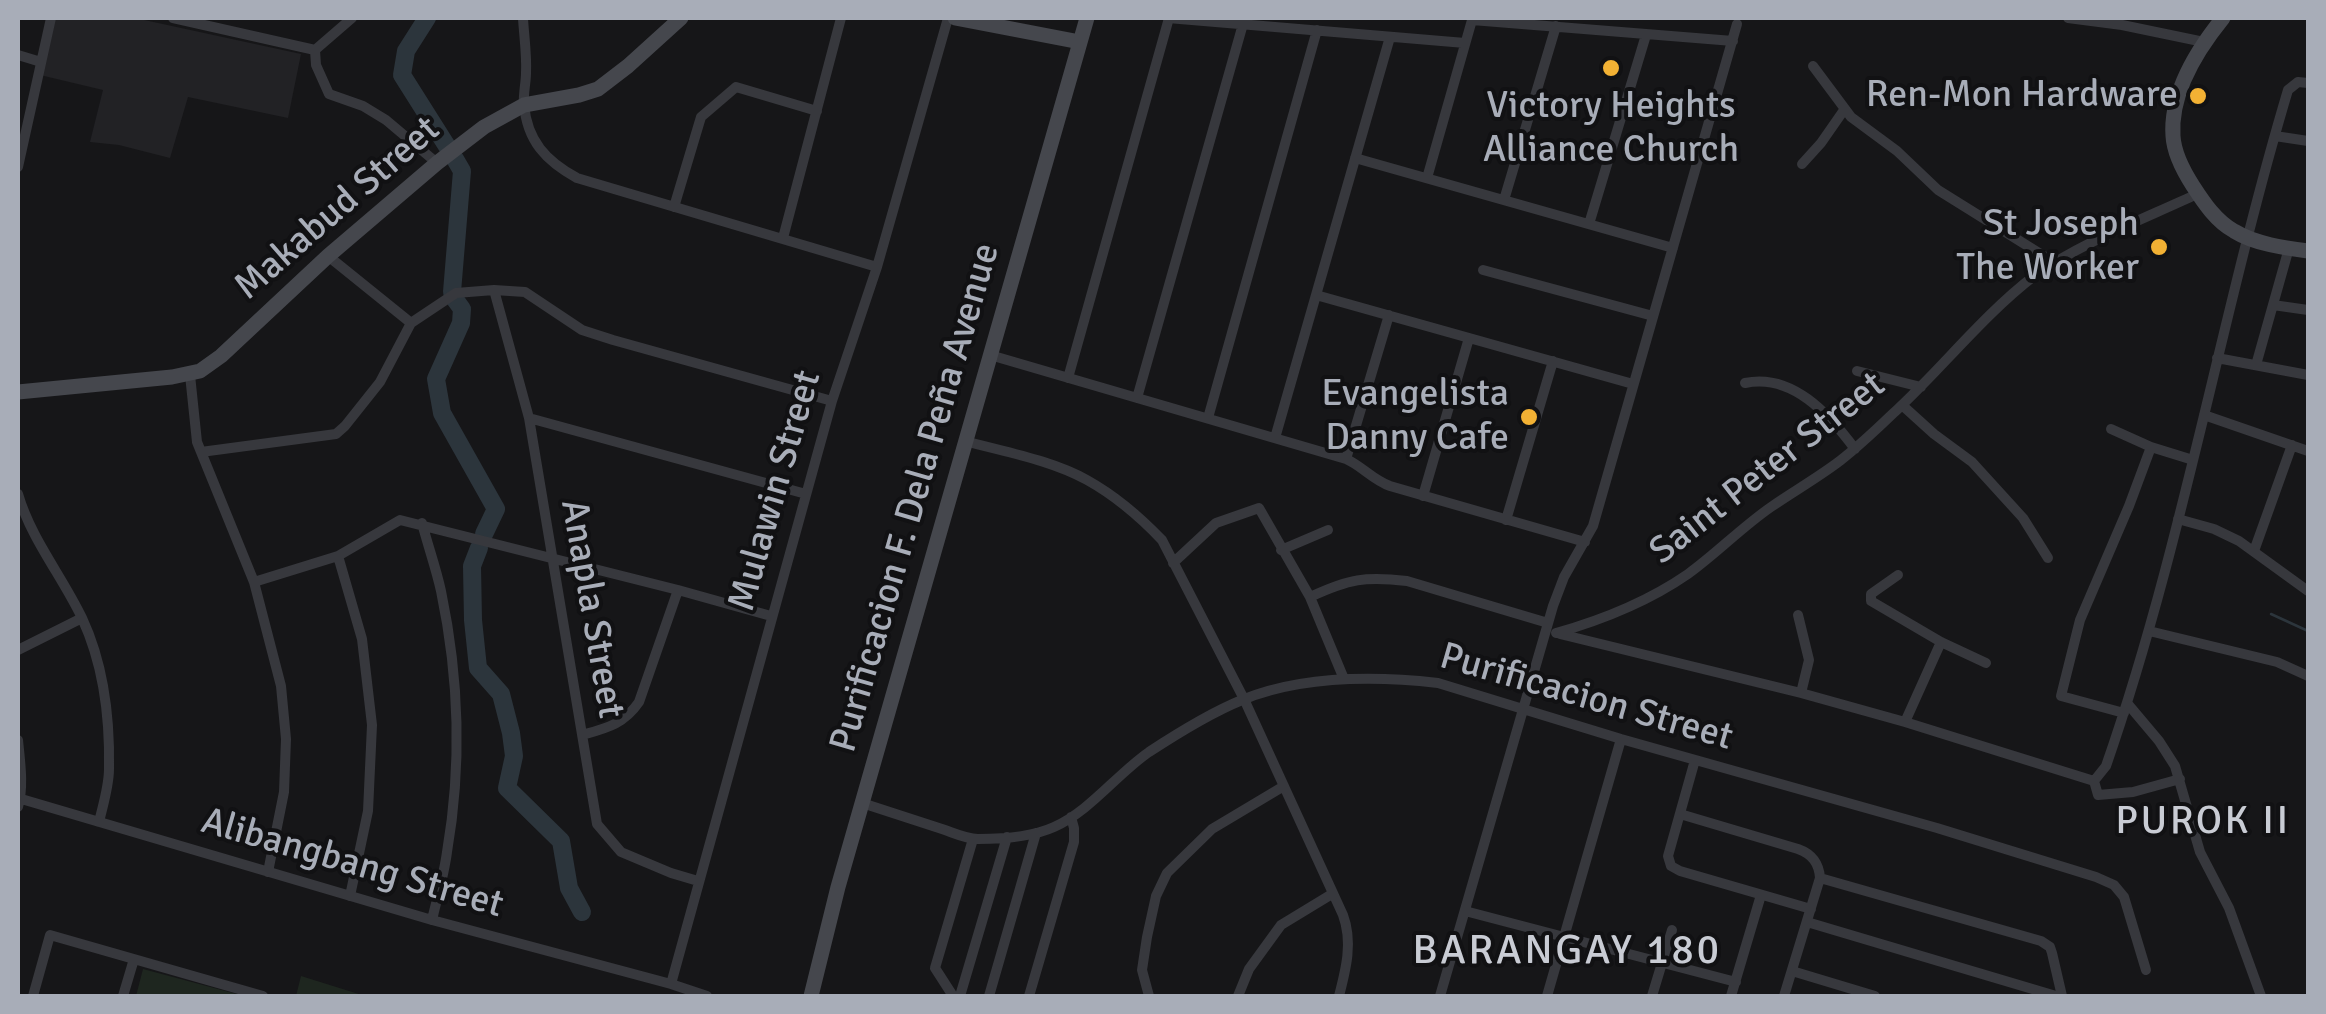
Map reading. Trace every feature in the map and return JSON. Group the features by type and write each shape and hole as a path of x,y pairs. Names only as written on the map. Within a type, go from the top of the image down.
{"street":[{"path":"18,166 52,18"},
{"path":"173,18 315,50"},
{"path":"315,50 352,18"},
{"path":"524,18 524,105 531,134 556,166 576,178 877,267"},
{"name":"Makabud Street","path":"18,392 190,375 212,364 328,256 496,119 524,105 598,89 681,18"},
{"path":"783,238 842,18"},
{"path":"952,18 1080,42"},
{"name":"Mulawin Street","path":"671,984 832,401 952,18"},
{"name":"Purificacion F. Dela Peña Avenue","path":"811,996 830,915 1087,18"},
{"path":"1068,378 1168,18 1465,44"},
{"path":"2068,18 2204,42"},
{"path":"2223,18 2204,42 2182,87 2172,136 2176,154 2198,194 2220,221 2246,237 2308,252"},
{"path":"1427,178 1472,20 1733,41"},
{"path":"1137,398 1243,24"},
{"path":"1440,996 1564,577 1593,526 1738,24"},
{"path":"1504,200 1556,26"},
{"path":"1208,418 1316,30"},
{"path":"1589,224 1646,35"},
{"path":"1274,438 1390,37"},
{"path":"315,50 316,65 329,94 363,106 386,120 438,163"},
{"path":"18,55 40,62"},
{"path":"1813,66 1844,110 1898,150 1938,190 2055,263"},
{"path":"2094,782 2104,770 2149,631 2246,237 2288,90 2298,82 2308,83"},
{"path":"674,207 700,117 736,88 817,111"},
{"path":"1802,164 1844,110"},
{"path":"2274,136 2308,141"},
{"path":"1355,158 1673,248"},
{"name":"Saint Peter Street","path":"1550,630 1583,626 1656,594 1688,574 1769,508 1855,449 2014,293 2055,263 2198,194"},
{"path":"2256,366 2289,248"},
{"path":"328,256 411,323"},
{"path":"1483,270 1652,316"},
{"name":"Anapla Street","path":"494,290 529,418 597,824 621,852 698,881"},
{"path":"201,452 336,434 380,382 411,323 456,293 525,292 582,330 832,401"},
{"path":"1316,295 1633,384"},
{"path":"2273,304 2308,310"},
{"path":"1346,459 1389,315"},
{"path":"1423,496 1469,338"},
{"path":"990,355 1346,459 1382,483 1586,542"},
{"path":"2217,358 2308,376"},
{"path":"1506,520 1553,362"},
{"path":"1857,372 1920,386"},
{"path":"190,375 197,442 254,582 281,686 286,739 284,792 268,872"},
{"path":"1745,383 1759,380 1785,386 1831,418 1855,449"},
{"path":"1902,405 1972,462 2022,518 2048,558"},
{"path":"2204,414 2308,452"},
{"path":"529,418 806,494"},
{"path":"2110,430 2192,460"},
{"path":"965,442 1090,481 1162,540 1244,699 1348,928 1349,949 1338,996"},
{"path":"2254,551 2292,445"},
{"path":"2151,447 2084,610 2061,696 2126,708 2168,753 2180,779 2200,852 2229,908 2261,996"},
{"path":"18,494 21,518 82,618 99,662 109,772 99,822"},
{"path":"1173,563 1216,523 1259,508 1310,597 1344,680"},
{"path":"2178,519 2239,541 2308,588"},
{"path":"254,582 338,556 400,520 771,616"},
{"path":"422,524 444,604 457,721 456,788 432,920"},
{"path":"1281,550 1328,530"},
{"path":"338,556 362,639 372,725 368,811 350,896"},
{"path":"1898,575 1871,594 1871,601 1986,663"},
{"path":"1310,597 1352,580 1408,581 1550,630 1905,722 2094,782"},
{"path":"582,735 610,727 630,715 639,702 678,590"},
{"path":"1798,615 1809,660 1801,693"},
{"path":"18,650 82,618"},
{"path":"2149,631 2266,659 2308,676"},
{"path":"1905,722 1941,642"},
{"name":"Purificacion Street","path":"862,803 973,839 1036,833 1071,817 1150,752 1244,699 1344,680 1438,683 1938,828 2106,882 2119,890 2128,905 2146,970"},
{"path":"1547,996 1621,739"},
{"path":"18,740 18,801"},
{"path":"1695,760 1668,856 1670,866 1810,909"},
{"path":"2094,782 2098,796 2133,792 2180,779"},
{"path":"1149,996 1142,970 1146,936 1166,873 1212,828 1284,786"},
{"name":"Alibangbang Street","path":"18,801 707,996"},
{"path":"1680,814 1806,852 1815,860 1820,878 1784,996"},
{"path":"1029,996 1074,842 1071,817"},
{"path":"989,996 1036,833"},
{"path":"956,996 1006,838"},
{"path":"956,996 935,968 973,839"},
{"path":"1806,922 2059,996 2052,953 2041,940 1820,878"},
{"path":"1238,996 1249,970 1281,925 1332,894"},
{"path":"1732,996 1761,894"},
{"path":"1465,911 1736,982"},
{"path":"1652,996 1672,930"},
{"path":"33,996 50,936 263,996"},
{"path":"123,996 134,959"},
{"path":"1792,972 1875,996"}],"shaded area":[{"path":"54,18 135,18 301,54 288,118 188,97 170,158 90,142 103,90 40,75"},
{"path":"143,969 244,996 136,996"},
{"path":"301,976 365,996 296,996"}],"waterway":[{"path":"427,18 406,51 402,75 450,151"},
{"path":"452,292 462,171 455,159"},
{"path":"454,298 462,309 461,323 436,379 442,413 496,509 484,534"},
{"path":"479,548 472,566 478,668 501,694 511,733 514,756 507,788 561,841 569,888 582,912"},
{"path":"2271,614 2308,631"}],"place":[{"name":"Victory Heights Alliance Church","path":"1611,68"},
{"name":"Ren-Mon Hardware","path":"2198,96"},
{"name":"St Joseph The Worker","path":"2159,247"},
{"name":"Evangelista Danny Cafe","path":"1529,417"}],"district":[{"name":"PUROK II","path":"2203,822"},
{"name":"BARANGAY 180","path":"1567,952"}]}
